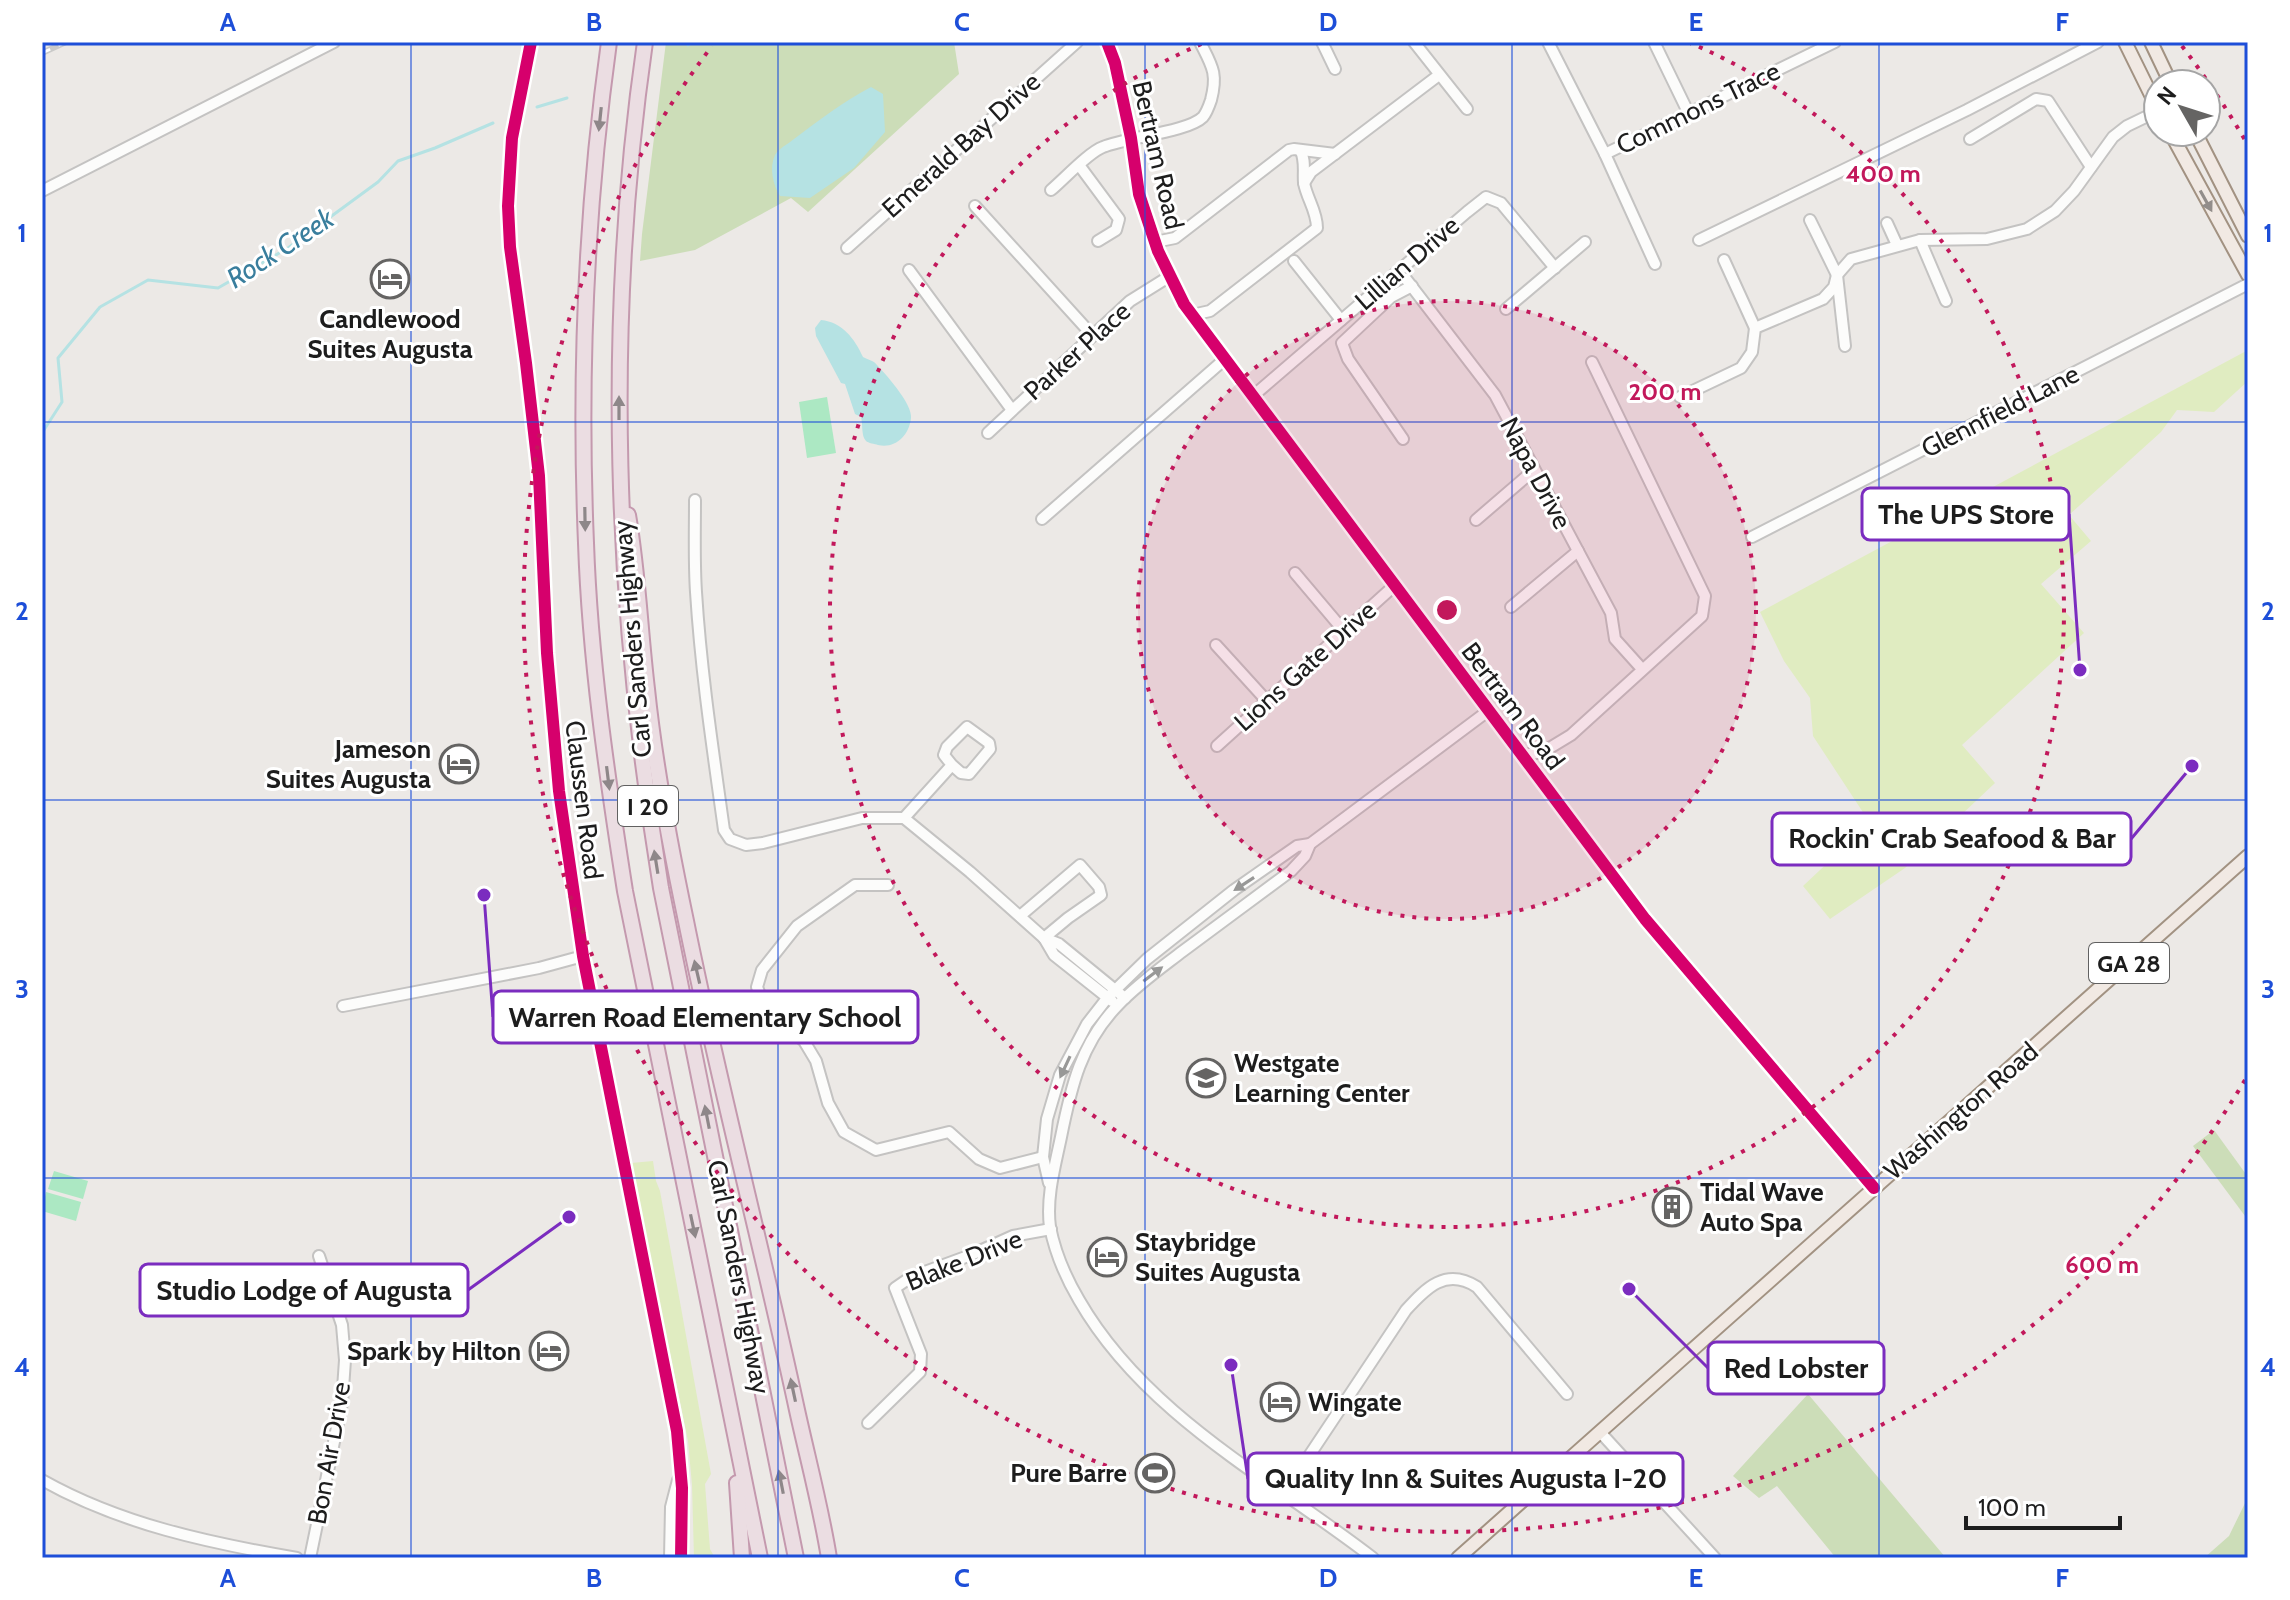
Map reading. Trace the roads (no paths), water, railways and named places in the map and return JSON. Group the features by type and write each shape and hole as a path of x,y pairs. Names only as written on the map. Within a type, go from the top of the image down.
{"highway":[{"name":"Carl Sanders Highway","path":"606,42 588,250 584,371 586,544 594,658 625,891 760,1558"},
{"name":"Carl Sanders Highway","path":"645,42 626,214 619,369 619,462 629,650 642,763 671,941 796,1558"},
{"path":"619,462 634,549 647,691 686,923 823,1520 829,1558"},
{"path":"730,1407 742,1558"},
{"path":"823,1520 836,1558"}],"main road":[{"path":"2125,42 2142,77"},
{"path":"2151,42 2163,68"},
{"path":"2179,148 2248,275"},
{"path":"2203,148 2248,236"},
{"name":"Washington Road","path":"1458,1558 2248,856"}],"street":[{"path":"42,191 334,42"},
{"name":"Claussen Road","path":"531,42 515,123 508,206 510,247 539,476 550,707 563,831 583,956 670,1389 680,1470 681,1558"},
{"name":"Emerald Bay Drive","path":"847,248 1077,42"},
{"name":"Bertram Road","path":"1107,42 1115,63 1131,138 1139,194 1155,242 1184,304 1645,919 1874,1188"},
{"path":"1051,190 1099,148 1187,126 1202,119 1215,85 1215,71 1200,42"},
{"path":"1322,42 1335,69"},
{"path":"1414,42 1467,109"},
{"path":"1548,42 1605,154 1655,264"},
{"path":"1654,42 1688,112"},
{"name":"Commons Trace","path":"1605,154 1835,42"},
{"path":"1699,240 1967,110 2098,42"},
{"path":"1304,183 1311,172 1439,75"},
{"path":"1970,139 2036,99 2048,101 2091,167"},
{"path":"1755,328 1823,299 1851,259 1920,240 1987,239 2027,229 2055,211 2113,137 2142,118"},
{"path":"1155,242 1175,238 1289,150 1335,154"},
{"path":"1192,315 1210,311 1317,228 1317,217 1304,183 1304,157 1300,150"},
{"path":"1079,165 1119,219 1116,230 1098,241"},
{"name":"Lillian Drive","path":"1253,396 1486,197 1501,203 1555,268"},
{"path":"975,206 1093,336"},
{"path":"1810,220 1837,275 1845,346"},
{"path":"1887,223 1897,245"},
{"path":"1920,240 1946,301"},
{"path":"1506,309 1585,242"},
{"path":"1680,397 1741,368 1752,352 1755,328 1724,260"},
{"path":"1294,261 1341,320"},
{"path":"909,270 1012,410"},
{"name":"Parker Place","path":"988,433 1130,301 1170,276"},
{"name":"Napa Drive","path":"1403,439 1348,359 1342,343 1409,282 1495,395 1611,613 1615,639 1642,669"},
{"name":"Glennfield Lane","path":"1752,537 2248,284"},
{"path":"1042,519 1225,359"},
{"path":"1523,755 1543,752 1571,735 1702,616 1705,596 1592,362"},
{"path":"1476,520 1534,470"},
{"path":"695,500 696,589 702,663 724,830 730,839 746,845 763,843 862,818 904,818 1044,938 1059,944 1117,998"},
{"path":"1511,607 1578,551"},
{"path":"1295,573 1344,631"},
{"name":"Lions Gate Drive","path":"1217,746 1394,586"},
{"path":"1216,645 1266,700"},
{"path":"1373,1558 1182,1417 1132,1374 1094,1327 1066,1277 1051,1229 1051,1189 1067,1108 1083,1053 1117,998 1147,959 1234,890 1297,846 1310,844 1488,711"},
{"path":"967,727 989,743 990,749 969,774 961,773 952,765 944,755 947,747 967,727"},
{"path":"904,818 952,765"},
{"path":"1051,1189 1043,1157 1047,1119 1060,1075 1087,1024 1117,998 1291,871 1305,856 1310,844"},
{"path":"1020,916 1080,865 1099,887 1101,895 1044,938"},
{"path":"888,885 855,885 797,926 762,970 757,987 764,1006 804,1041 816,1061 828,1103 844,1132 876,1150 949,1132 979,1159 1000,1168 1043,1157"},
{"path":"343,1006 539,968 583,956"},
{"name":"Blake Drive","path":"868,1423 920,1372 921,1354 895,1288 911,1277 1013,1236 1051,1229"},
{"name":"Bon Air Drive","path":"310,1558 342,1403 345,1360 342,1325 319,1256"},
{"path":"1283,1492 1400,1319 1424,1289 1437,1281 1465,1280 1477,1287 1567,1394"},
{"path":"1600,1432 1708,1556"},
{"path":"670,1558 671,1507 680,1470"},
{"path":"42,1480 67,1494 135,1522 235,1553 297,1558"}],"water":[{"path":"871,87 883,94 885,132 854,168 810,198 780,196 772,171 777,153 831,112"},
{"path":"821,320 829,321 847,332 863,357 874,362 903,397 911,418 900,440 884,446 864,439 861,417 855,414 845,384 841,383 816,336 815,328"}],"waterway":[{"name":"Rock Creek","path":"688,45 693,42"},
{"name":"Rock Creek","path":"537,107 567,98"},
{"name":"Rock Creek","path":"42,433 62,402 58,358 100,307 148,280 218,288 288,248 378,182 398,161 493,123"}],"railway":[{"path":"42,53 66,42"}],"place":[{"name":"Candlewood Suites Augusta","path":"390,279"},
{"name":"The UPS Store","path":"2080,670"},
{"name":"Jameson Suites Augusta","path":"459,764"},
{"name":"Rockin' Crab Seafood & Bar","path":"2192,766"},
{"name":"Warren Road Elementary School","path":"484,895"},
{"name":"Westgate Learning Center","path":"1206,1078"},
{"name":"Tidal Wave Auto Spa","path":"1672,1207"},
{"name":"Studio Lodge of Augusta","path":"569,1217"},
{"name":"Staybridge Suites Augusta","path":"1107,1257"},
{"name":"Red Lobster","path":"1629,1289"},
{"name":"Spark by Hilton","path":"549,1351"},
{"name":"Quality Inn & Suites Augusta I-20","path":"1231,1365"},
{"name":"Wingate","path":"1280,1402"},
{"name":"Pure Barre","path":"1155,1473"}]}
